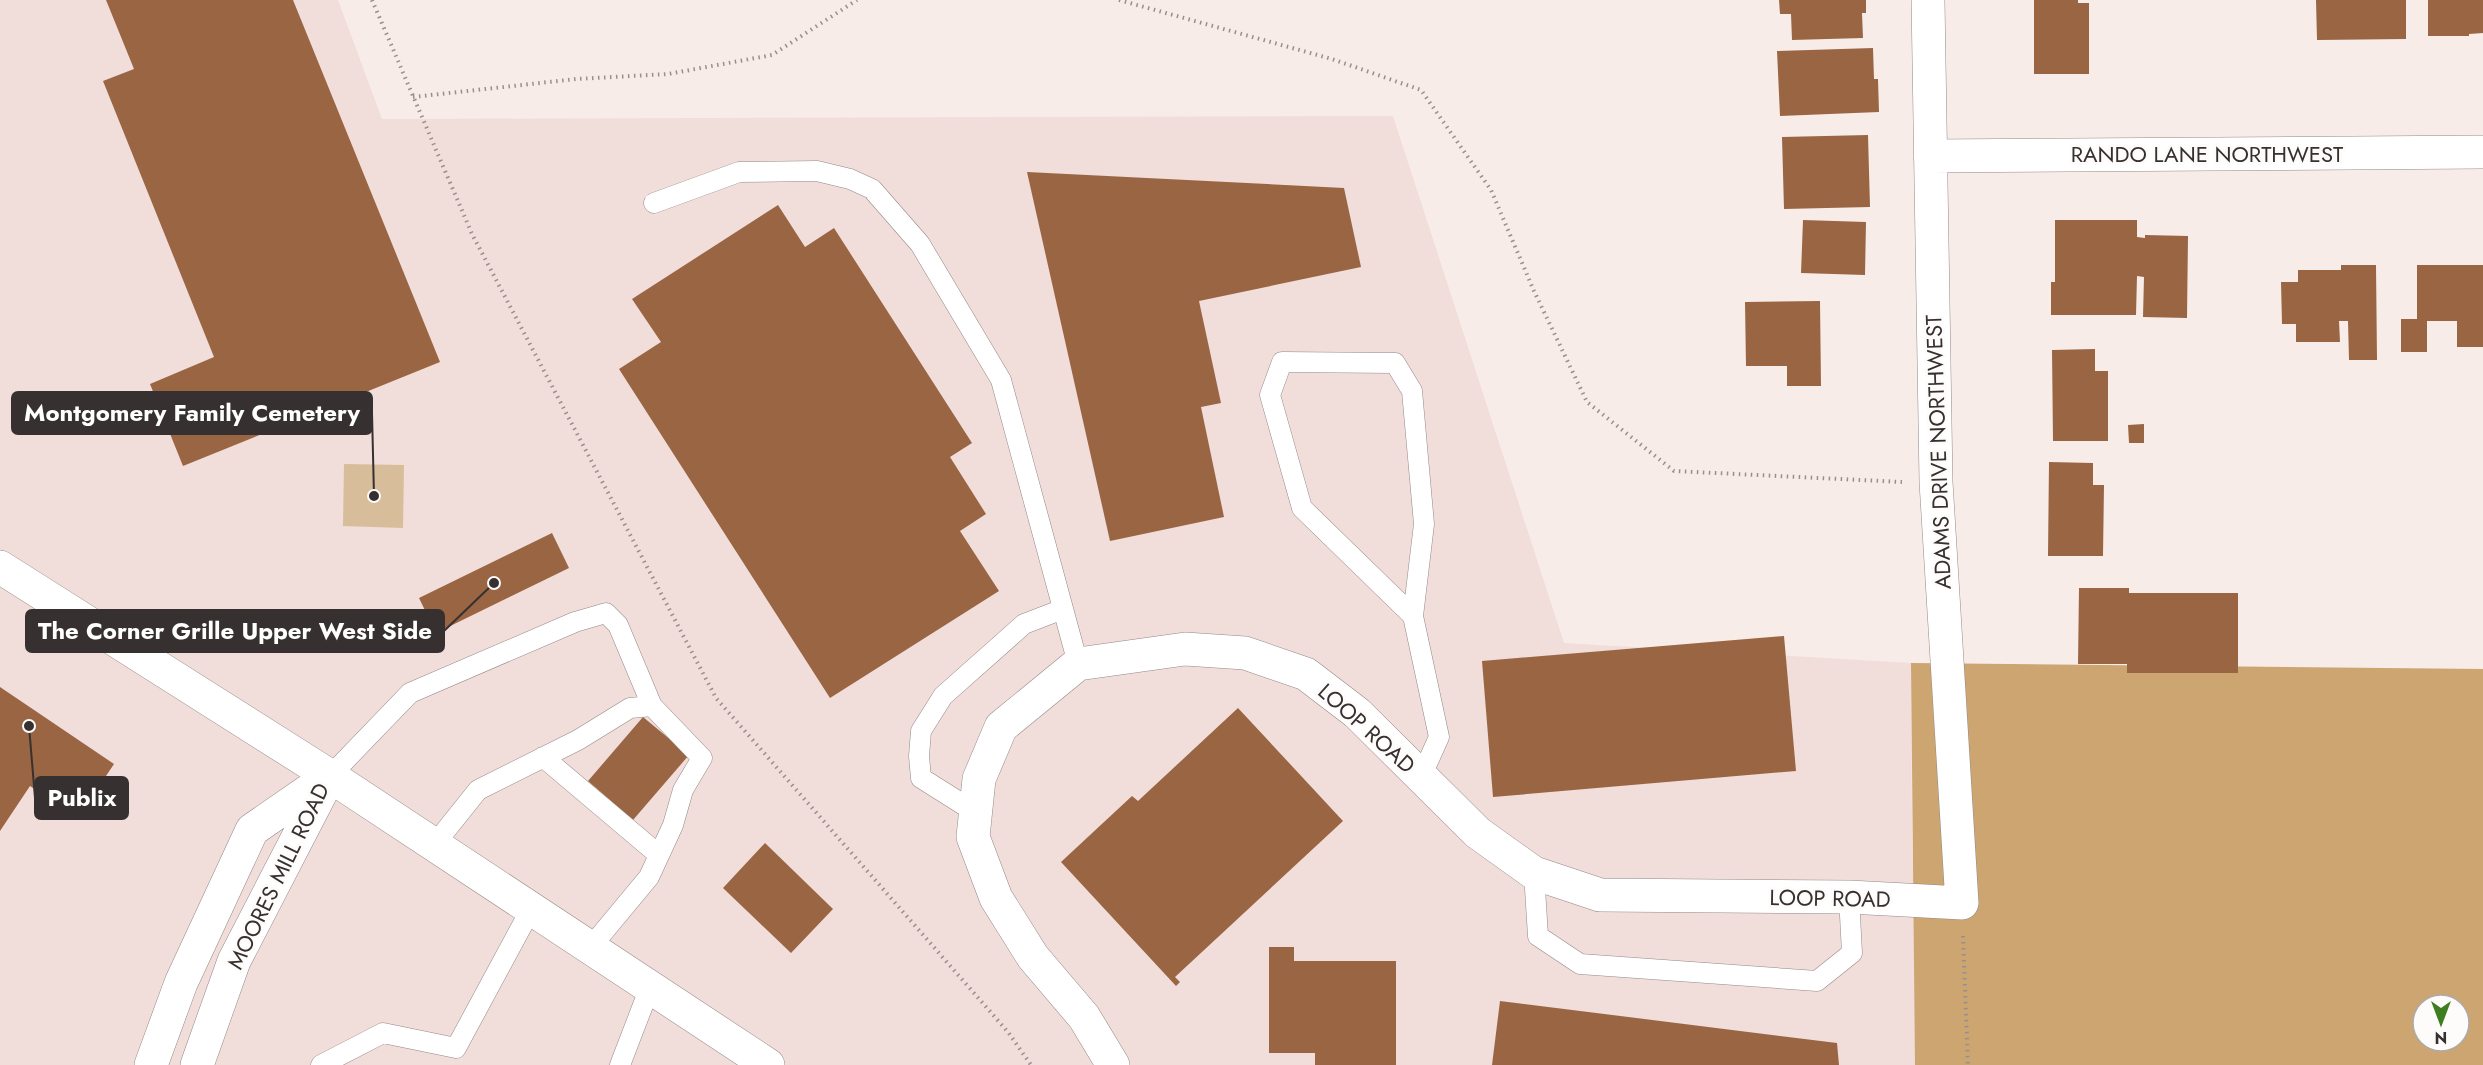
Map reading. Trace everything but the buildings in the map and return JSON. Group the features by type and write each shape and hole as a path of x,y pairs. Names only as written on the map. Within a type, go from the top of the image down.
{"street":[{"name":"ADAMS DRIVE NORTHWEST","path":"1928,0 1936,483 1962,898"},
{"name":"RANDO LANE NORTHWEST","path":"1930,156 2483,152"},
{"path":"0,567 330,776 768,1065"},
{"name":"LOOP ROAD","path":"1078,664 1185,649 1245,653 1306,674 1357,713 1478,833 1534,873 1600,895 1962,898"},
{"path":"1078,664 1001,727 979,779 973,837 996,898 1033,957 1084,1017 1113,1065"},
{"name":"MOORES MILL ROAD","path":"151,1065 181,983 252,830 330,776"},
{"name":"MOORES MILL ROAD","path":"197,1065 234,962 330,776"}],"lane":[{"path":"654,203 739,172 817,171 850,179 872,189 920,244 1001,380 1078,664"},
{"path":"1413,616 1302,507 1270,395 1282,362 1395,363 1412,391 1424,524 1413,616 1439,737 1422,777"},
{"path":"975,812 921,778 919,756 921,731 943,696 1024,624 1063,609"},
{"path":"330,776 410,693 575,622 606,613 618,625 652,706 702,758 683,790 673,825 648,877 590,948"},
{"path":"434,844 478,790 578,740 630,708 652,706"},
{"path":"543,757 659,855"},
{"path":"1534,873 1538,936 1580,964 1817,981 1852,953 1850,897"},
{"path":"321,1065 383,1033 458,1057 531,909"},
{"path":"620,1065 650,987"}],"path":[{"path":"372,0 472,234 716,698 1008,1032 1031,1065"},
{"path":"413,97 576,79 668,74 772,55 857,0"},
{"path":"1119,0 1332,59 1422,90 1491,190 1534,291 1587,402 1674,471 1828,480 1936,483"},
{"path":"1962,898 1968,1065"}],"shaded area":[{"path":"0,0 338,0 382,119 1393,116 1564,643 1911,663 1912,838 1921,1065 0,1065"},
{"path":"344,464 404,465 403,528 343,526"},
{"path":"1911,663 2483,669 2483,1065 1915,1065"}],"place":[{"name":"Montgomery Family Cemetery","path":"374,496"},
{"name":"The Corner Grille Upper West Side","path":"494,583"},
{"name":"Publix","path":"29,726"}]}
